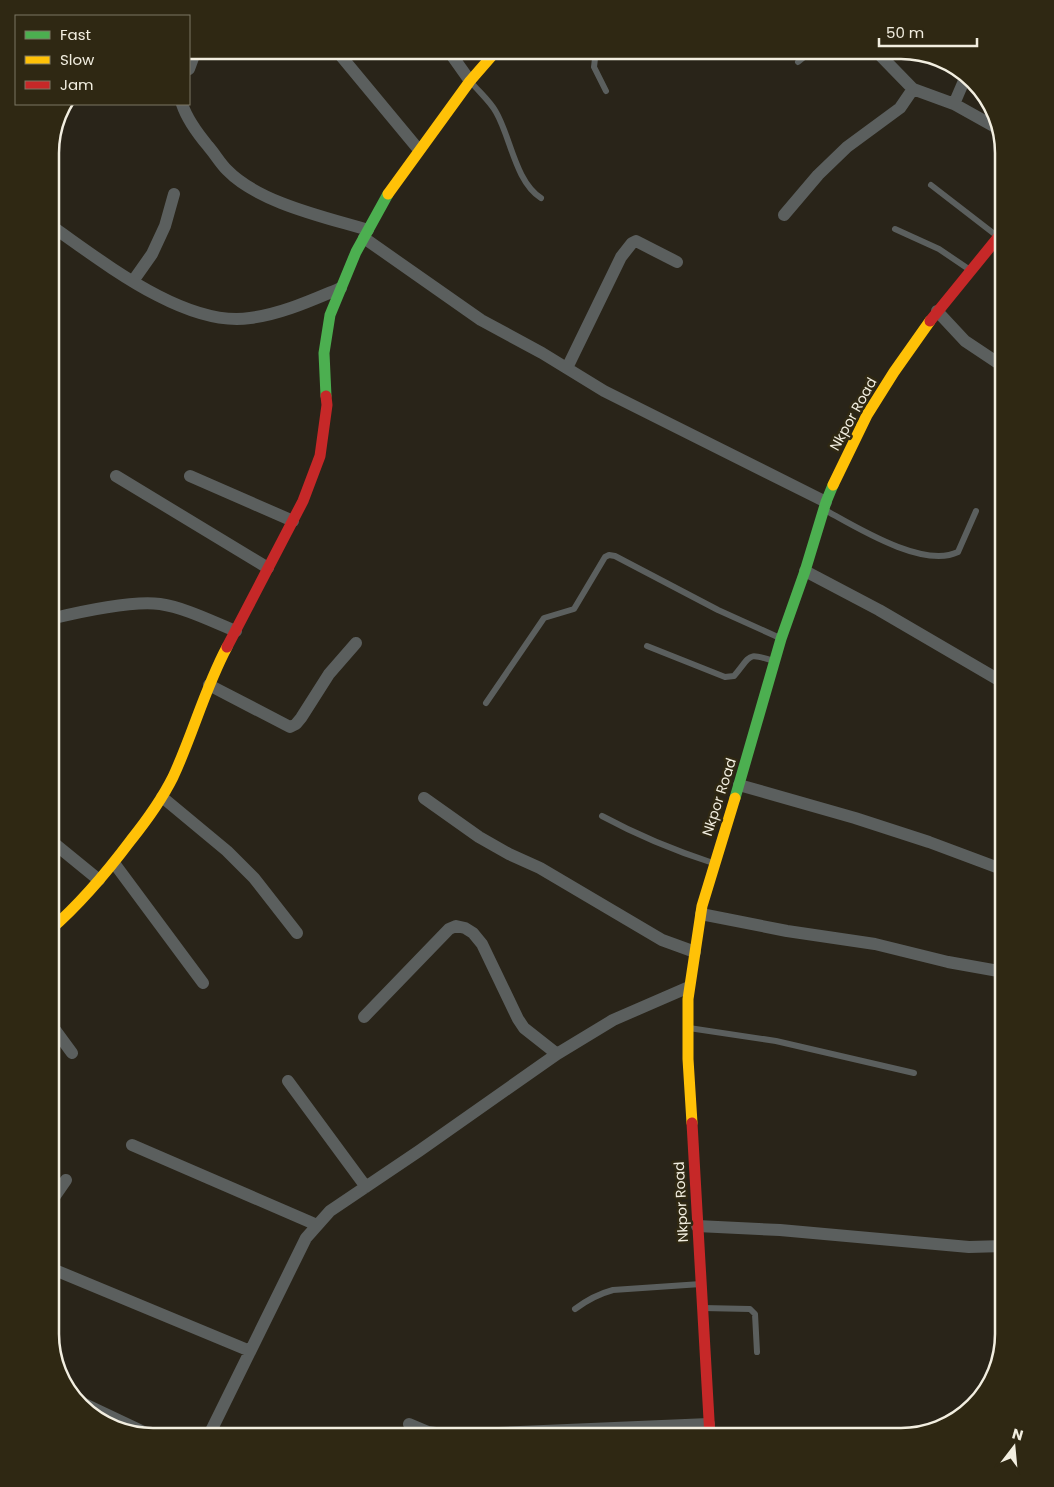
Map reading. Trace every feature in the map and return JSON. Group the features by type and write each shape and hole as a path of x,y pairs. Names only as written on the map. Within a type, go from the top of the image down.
{"street":[{"path":"343,59 419,150"},
{"path":"454,59 470,81"},
{"path":"59,922 114,862 152,814 173,777 209,685 303,501 320,456 327,405 324,353 330,315 341,288 366,234 385,199 470,81 489,59"},
{"path":"883,59 913,89 954,104 991,124"},
{"path":"954,104 963,82"},
{"path":"784,216 818,176 847,147 900,108 913,89"},
{"path":"182,105 184,111 204,141 228,171 260,194 366,234 481,320 604,390 825,506"},
{"path":"134,281 152,254 162,233 174,194"},
{"path":"59,232 134,281 178,306 216,317 249,319 287,310 341,288"},
{"name":"Nkpor Road","path":"710,1428 688,1069 689,987 701,914 781,639 806,571 825,506 846,456 867,415 894,372 937,311 995,240"},
{"path":"567,368 621,257 632,242 636,241 677,262"},
{"path":"937,311 965,341 995,361"},
{"path":"116,476 268,568"},
{"path":"190,476 293,521"},
{"path":"806,571 879,610 995,678"},
{"path":"59,617 133,604 158,604 181,609 236,631"},
{"path":"209,685 290,727 301,718 328,674 356,643"},
{"path":"739,785 892,830 995,867"},
{"path":"162,797 234,858 254,878 297,933"},
{"path":"424,798 479,837 509,854 540,868 662,940 695,952"},
{"path":"59,848 98,880"},
{"path":"114,862 203,983"},
{"path":"701,914 787,931 876,944 948,962 995,970"},
{"path":"364,1017 449,928 456,926 465,928 473,933 482,944 524,1028 556,1054"},
{"path":"212,1428 306,1238 330,1211 419,1151 556,1054 612,1020 689,987"},
{"path":"59,1035 72,1053"},
{"path":"288,1081 366,1187"},
{"path":"132,1144 317,1225"},
{"path":"59,1190 66,1180"},
{"path":"697,1226 780,1230 970,1247 995,1246"},
{"path":"59,1272 250,1350"},
{"path":"96,1409 127,1424"},
{"path":"409,1424 418,1428"}],"lane":[{"path":"595,59 594,67 606,90"},
{"path":"798,62 802,59"},
{"path":"470,81 496,112 525,181 535,194 541,198"},
{"path":"931,185 995,229"},
{"path":"895,230 939,248 971,270"},
{"path":"825,506 882,540 904,550 944,556 958,552 976,511"},
{"path":"486,703 544,618 574,609 605,557 609,555 615,556 718,610 781,639"},
{"path":"647,646 725,677 734,676 744,661 750,656 755,655 775,662"},
{"path":"602,816 634,834 714,864"},
{"path":"688,1028 776,1041 914,1072"},
{"path":"575,1309 587,1300 601,1293 613,1290 701,1284"},
{"path":"702,1308 753,1311 755,1314 757,1352"}],"traffic: fast":[{"path":"326,396 324,353 330,315 356,252 388,194"},
{"path":"735,798 781,639 833,485"}],"traffic: slow":[{"path":"388,194 470,81 489,59"},
{"path":"833,485 867,415 894,372 930,321"},
{"path":"59,921 103,876 143,825 159,801 173,777 212,679 227,647"},
{"path":"692,1123 688,1059 688,999 702,906 735,798"}],"traffic: jam":[{"path":"930,321 995,241"},
{"path":"227,647 303,501 320,456 327,405 326,396"},
{"path":"692,1123 709,1428"}]}
